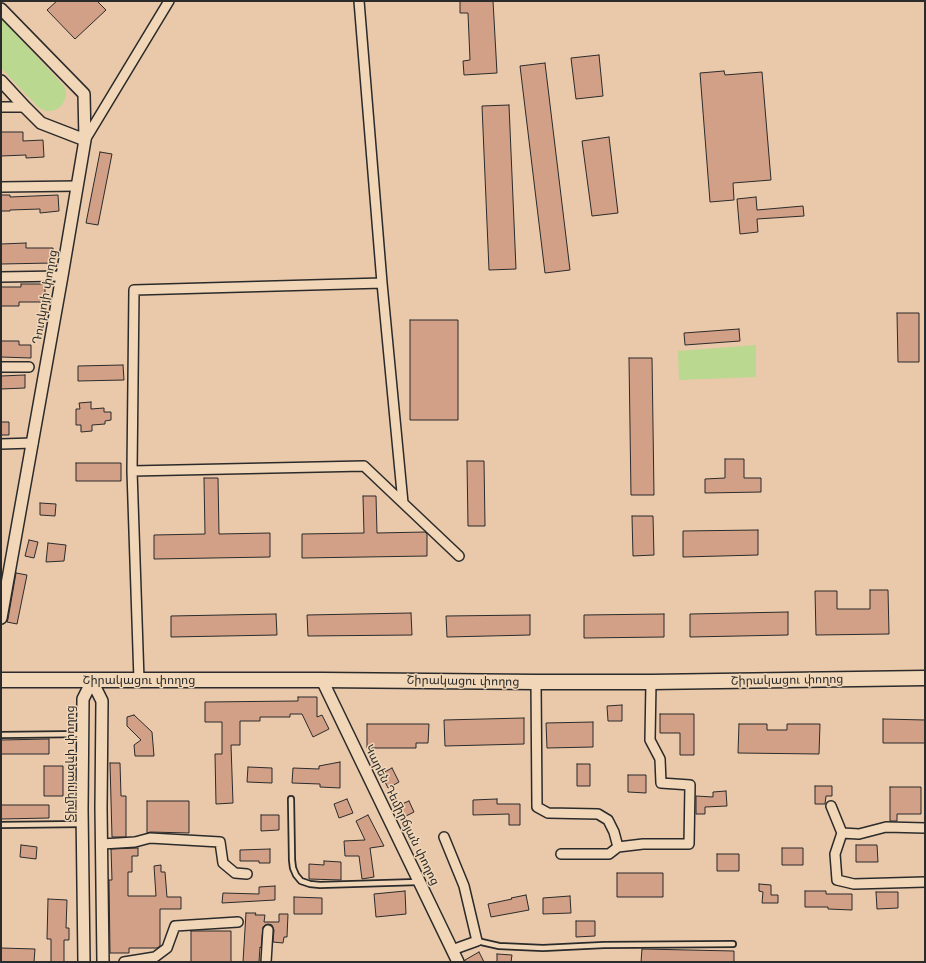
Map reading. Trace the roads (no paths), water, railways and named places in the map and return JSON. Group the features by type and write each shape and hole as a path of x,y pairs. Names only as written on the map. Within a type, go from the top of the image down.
{"main road":[{"name":"Շիրակացու փողոց","path":"1,680 651,682 925,678"}],"street":[{"name":"Դուդկոյի փողոց","path":"1,618 85,140 169,1"},
{"path":"359,1 382,284 403,503"},
{"path":"1,9 84,94 85,140 41,123 1,81"},
{"path":"1,107 25,107"},
{"path":"1,187 77,186"},
{"path":"1,278 62,276"},
{"path":"139,680 132,471 134,290 382,284"},
{"path":"1,367 29,367"},
{"path":"1,444 32,443"},
{"path":"132,471 364,466 459,556"},
{"name":"Կարեն Դեմիրճյան փողոց","path":"322,680 458,962"},
{"path":"92,681 102,702 102,962"},
{"name":"Տիմիրյազևի փողոց","path":"84,962 82,824 83,699 92,681"},
{"path":"536,682 537,807 548,814 598,814 608,820 614,832 618,847"},
{"path":"561,854 609,854 618,847 643,844 690,844 690,785 661,783 660,759 650,740 651,682"},
{"path":"831,806 842,833 835,854 837,880 854,884 925,882"},
{"path":"82,808 101,808"},
{"path":"842,833 859,834 886,827 925,828"},
{"path":"444,837 464,886 477,941 452,950"},
{"path":"102,844 135,842 150,838 220,842 223,863 235,873 248,874"},
{"path":"124,962 155,957 167,948 175,926 238,922"},
{"path":"266,962 268,930"}],"lane":[{"path":"1,735 83,734"},
{"path":"291,799 292,860 296,875 301,881 320,885 419,882"},
{"path":"1,825 82,824"},
{"path":"477,941 499,946 543,948 604,945 733,944"}]}
